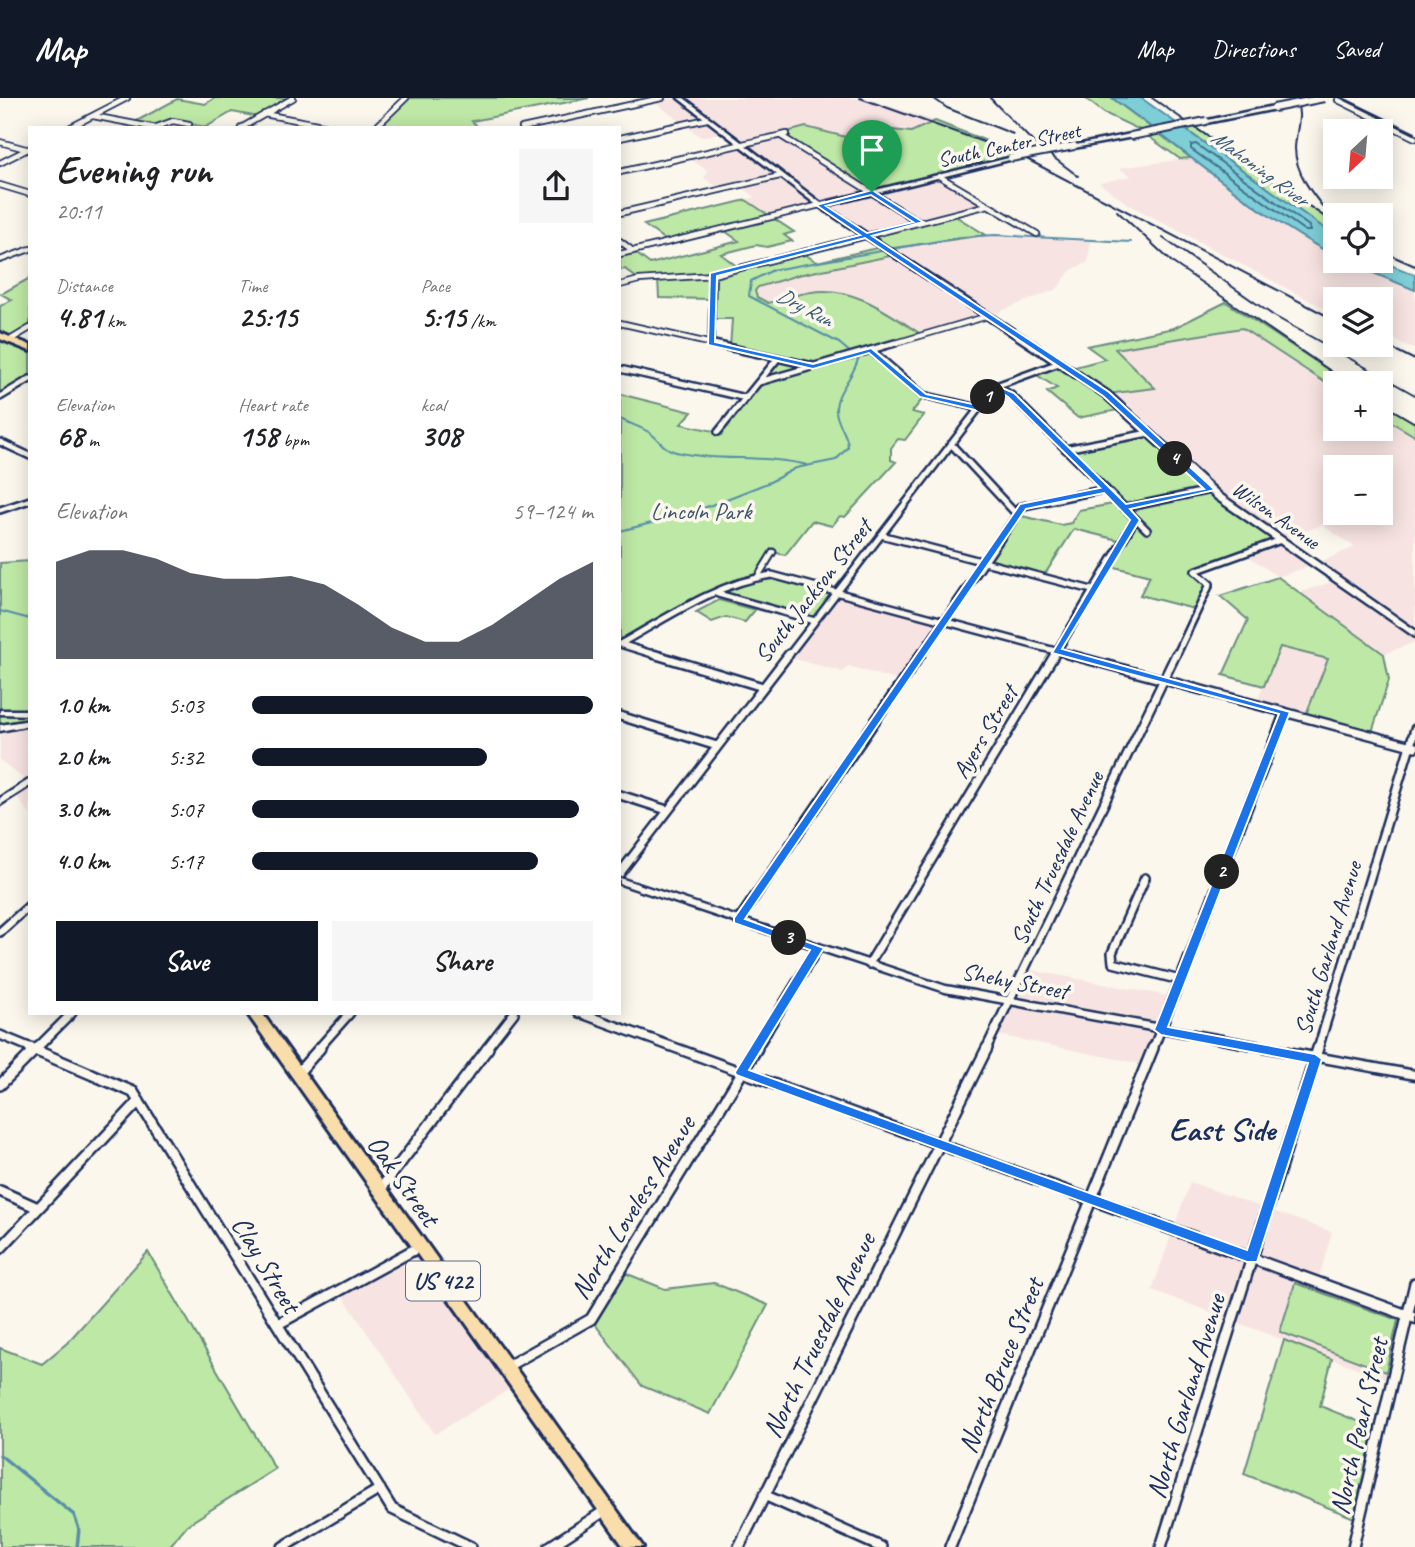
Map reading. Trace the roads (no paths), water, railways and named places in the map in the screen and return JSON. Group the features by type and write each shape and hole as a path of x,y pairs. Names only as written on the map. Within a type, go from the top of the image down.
{"highway":[{"path":"0,336 28,347"},
{"name":"Oak Street","path":"255,1015 634,1547"}],"main road":[{"name":"Wilson Avenue","path":"681,98 820,205 1106,394 1210,490 1415,634"},
{"name":"South Center Street","path":"820,205 1011,158 1324,98"}],"street":[{"path":"73,126 127,98"},
{"path":"244,126 293,98"},
{"path":"377,126 406,98"},
{"path":"532,126 662,98"},
{"path":"1338,100 1415,138"},
{"path":"264,114 327,126"},
{"path":"93,116 145,126"},
{"path":"621,138 707,119"},
{"path":"160,126 173,121 189,124"},
{"path":"621,172 784,135 919,222"},
{"path":"0,142 28,148"},
{"path":"0,163 28,148"},
{"path":"621,213 780,176"},
{"path":"939,176 1037,234"},
{"path":"0,186 28,193"},
{"path":"621,254 820,205"},
{"path":"621,285 650,279 713,275 988,205"},
{"path":"621,242 633,251"},
{"path":"0,260 28,250"},
{"path":"711,343 713,275"},
{"path":"759,382 988,316"},
{"path":"621,323 813,366"},
{"path":"10,340 28,329"},
{"path":"871,350 923,396 979,408"},
{"path":"718,432 778,358"},
{"path":"996,386 1059,363"},
{"path":"621,369 746,398"},
{"path":"0,397 28,380"},
{"path":"996,386 1011,395 1147,530"},
{"name":"South Jackson Street","path":"621,872 996,386"},
{"path":"1065,449 1149,433"},
{"path":"0,442 28,455"},
{"path":"951,444 1015,512"},
{"path":"738,920 985,562 1015,512 1023,506 1106,489"},
{"path":"1124,508 1210,490"},
{"path":"0,510 28,501"},
{"name":"Ayers Street","path":"869,964 1135,520"},
{"path":"881,536 1092,590"},
{"name":"South Truesdale Avenue","path":"938,1144 1010,1002 1209,587 1209,582 1195,570 1281,540"},
{"path":"757,578 760,567 773,552"},
{"path":"621,643 717,594 768,575 1412,746"},
{"path":"717,594 815,621"},
{"path":"621,644 764,687"},
{"path":"0,712 28,713"},
{"name":"North Bruce Street","path":"950,1547 1161,1030 1285,712"},
{"path":"621,716 717,746"},
{"path":"0,728 28,722"},
{"name":"South Garland Avenue","path":"1252,1258 1412,746 1415,729"},
{"path":"0,802 28,783"},
{"path":"621,794 667,810"},
{"path":"1145,878 1112,953 1113,963 1180,980"},
{"name":"Shehy Street","path":"621,881 932,986 1315,1059 1415,1075"},
{"path":"0,932 28,907"},
{"name":"North Loveless Avenue","path":"506,1367 591,1318 818,948"},
{"path":"0,1085 70,1015"},
{"path":"297,1074 347,1015"},
{"path":"379,1191 512,1015"},
{"path":"585,1015 1411,1316"},
{"name":"Clay Street","path":"0,1035 129,1089 395,1512 471,1547"},
{"path":"0,1249 139,1101"},
{"name":"North Truesdale Avenue","path":"739,1547 938,1144"},
{"path":"0,1191 38,1208"},
{"path":"278,1324 419,1247"},
{"name":"North Garland Avenue","path":"1161,1547 1252,1258"},
{"name":"North Pearl Street","path":"1353,1547 1411,1316 1415,1283"},
{"path":"283,1547 380,1489"},
{"path":"764,1495 881,1547"},
{"path":"549,1547 607,1510"}],"water":[{"path":"1112,98 1141,98 1323,227 1323,249 1248,201"},
{"path":"1393,266 1415,275 1415,290 1373,273 1393,273"}],"waterway":[{"name":"Dry Run","path":"621,531 691,513 770,482 796,468 836,460 848,447 837,415 836,403 858,359 839,343 749,296 751,281 773,270 961,237 995,235 1131,242"},
{"path":"621,419 647,431 665,447 676,452 807,465"},
{"name":"Dry Run","path":"0,611 28,618"},
{"path":"0,1455 74,1515 79,1529 77,1547"}],"railway":[{"path":"860,98 1017,154 1323,314"},
{"path":"933,98 947,108 1013,134"},
{"path":"990,98 1033,142 1078,176"},
{"path":"1152,98 1323,216"},
{"path":"1296,98 1299,111 1295,148 1298,166 1301,175 1323,207"},
{"path":"1343,98 1415,133"},
{"path":"1117,211 1173,263 1330,371"},
{"path":"1163,238 1274,316 1415,395"},
{"path":"1393,256 1415,266"},
{"path":"1393,349 1415,360"},
{"path":"1393,410 1415,423"}],"district":[{"name":"East Side","path":"1222,1129"}],"water label":[{"name":"Mahoning River","path":"1260,168"}],"park label":[{"name":"Lincoln Park","path":"701,511"}]}
